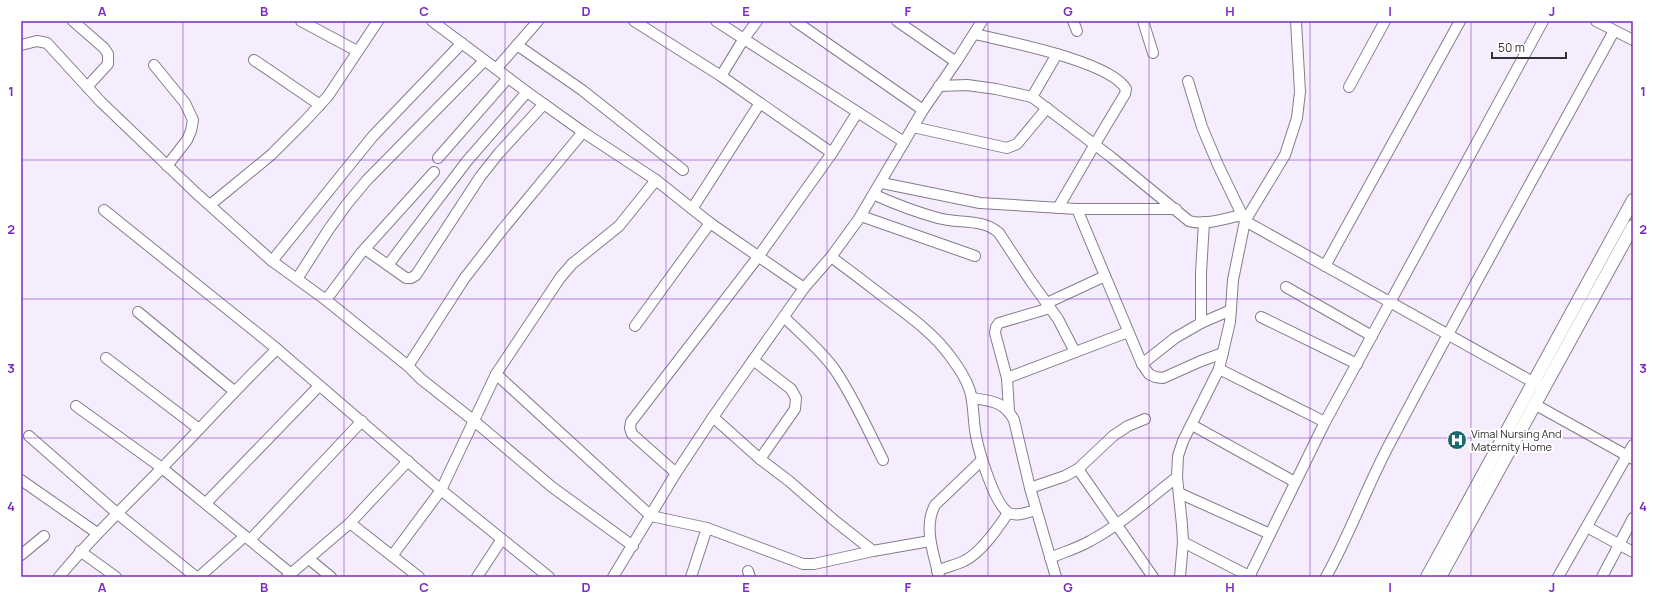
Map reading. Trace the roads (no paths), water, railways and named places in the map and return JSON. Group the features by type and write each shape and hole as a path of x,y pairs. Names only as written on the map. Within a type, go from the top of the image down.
{"main road":[{"path":"1426,577 1633,200"},
{"path":"1440,577 1545,389 1633,226"}],"street":[{"path":"73,21 104,48 108,54 108,64 87,87"},
{"path":"301,21 357,51"},
{"path":"210,205 271,155 320,105 328,96 378,21"},
{"path":"432,21 527,92 583,132 656,180 710,223 804,288"},
{"path":"496,69 538,21"},
{"path":"634,21 721,76 832,152"},
{"path":"716,21 743,40 904,142"},
{"path":"721,76 743,40 758,21"},
{"path":"795,21 923,110"},
{"path":"897,21 956,62"},
{"path":"613,577 676,473 713,417 804,288 831,257 861,216 882,183 923,110 975,34 982,21"},
{"path":"1073,21 1078,31"},
{"path":"1143,21 1153,53"},
{"path":"1180,577 1183,542 1177,477 1178,456 1183,441 1219,369 1230,322 1233,280 1244,218 1285,155 1297,118 1300,92 1296,21"},
{"path":"1349,87 1385,21"},
{"path":"1325,266 1460,21"},
{"path":"1183,542 1250,577 1325,422 1543,21"},
{"path":"1596,21 1633,40"},
{"path":"1326,577 1347,535 1379,463 1447,334 1614,31"},
{"path":"975,34 1057,54 1094,67 1118,80 1126,89 1125,94 1058,208"},
{"path":"21,45 37,41 47,43 87,87 167,166 272,261 326,300 408,366 421,379 473,420 552,487 633,546"},
{"path":"272,261 373,136 462,43"},
{"path":"517,45 582,90 683,170"},
{"path":"1032,97 1057,54"},
{"path":"254,60 320,105"},
{"path":"297,279 329,229 367,180 484,61"},
{"path":"154,65 185,103 193,120 191,131 187,140 167,166"},
{"path":"438,158 508,78"},
{"path":"1188,81 1202,127 1218,165 1244,218 1325,266 1545,389"},
{"path":"939,86 967,85 996,89 1032,97 1095,144 1176,209 1189,222 1244,218"},
{"path":"388,265 467,161 527,92"},
{"path":"692,209 760,103"},
{"path":"365,249 406,278 411,278 416,275 498,153 544,104"},
{"path":"913,127 1007,148 1017,144 1047,108"},
{"path":"676,473 632,434 630,428 631,422 758,257 832,152 857,112"},
{"path":"408,366 464,279 502,230 583,132"},
{"path":"326,300 365,249 434,172"},
{"path":"392,556 441,490 496,374 566,271 619,226 656,180"},
{"path":"882,183 980,203 1077,209 1176,209"},
{"path":"875,194 893,203 939,218 979,223 992,227 999,233 1049,305 1065,331 1075,352"},
{"path":"1077,209 1128,332 1142,364 1149,374 1155,377 1163,378 1201,361 1223,354"},
{"path":"104,210 362,421 441,490 546,576"},
{"path":"861,216 975,256"},
{"path":"1201,323 1200,273 1204,222"},
{"path":"635,326 710,223"},
{"path":"831,257 920,324 937,340 950,356 963,376 972,398 976,436 982,460 993,489 1002,506 1008,513 1014,514 1036,510"},
{"path":"1009,411 1007,378 1004,361 996,340 996,327 999,323 1049,305 1105,276"},
{"path":"1286,287 1372,336"},
{"path":"1142,364 1175,338 1201,323 1231,310"},
{"path":"138,312 234,391"},
{"path":"784,317 822,354 835,371 883,460"},
{"path":"1261,317 1357,364"},
{"path":"1007,378 1128,332"},
{"path":"58,577 97,533 118,514 234,391 276,350"},
{"path":"106,358 199,429"},
{"path":"753,360 791,390 796,398 794,409 760,458"},
{"path":"1219,369 1325,422"},
{"path":"496,374 651,516 707,528 803,564 814,564 874,551 930,542"},
{"path":"206,503 319,386"},
{"path":"972,398 991,401 1002,405 1009,411 1014,420 1030,488 1056,577"},
{"path":"1536,405 1630,457"},
{"path":"76,406 162,468 206,503 248,538 288,575 310,559 350,523 408,461"},
{"path":"713,417 835,522 874,551"},
{"path":"1030,488 1065,476 1078,469 1113,436 1128,426 1145,419"},
{"path":"29,436 118,514 198,577 248,538 362,421"},
{"path":"1192,425 1295,482"},
{"path":"1558,577 1586,527 1630,457 1633,445"},
{"path":"982,460 936,506 931,514 929,522 930,542 938,574 965,561 980,550 1008,513"},
{"path":"1078,469 1154,577"},
{"path":"1050,558 1090,541 1117,523 1177,477"},
{"path":"21,480 97,533"},
{"path":"1179,493 1270,534"},
{"path":"1602,577 1633,518"},
{"path":"350,523 419,577"},
{"path":"1586,527 1633,552"},
{"path":"691,577 707,528"},
{"path":"21,556 44,536"},
{"path":"478,577 502,539"},
{"path":"80,551 116,577"},
{"path":"310,559 325,575"}],"place":[{"name":"Vimal Nursing And Maternity Home","path":"1457,440"}]}
